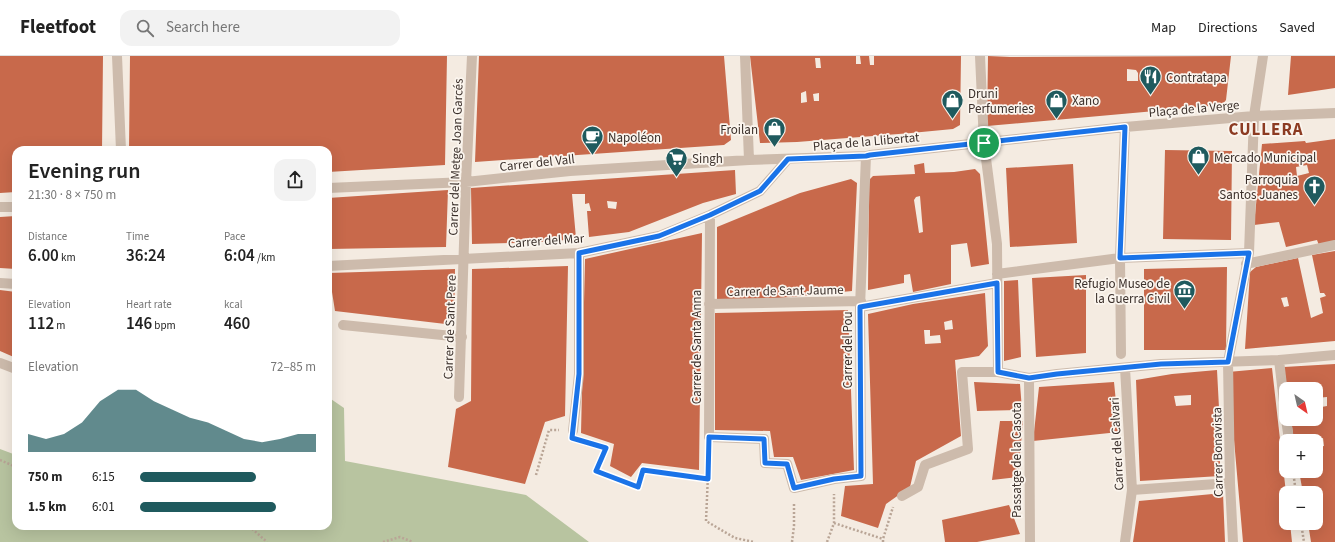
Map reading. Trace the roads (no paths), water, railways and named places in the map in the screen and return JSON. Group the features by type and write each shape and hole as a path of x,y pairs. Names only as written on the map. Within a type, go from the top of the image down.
{"street":[{"path":"117,56 121,146"},
{"name":"Carrer del Metge Joan Garcés","path":"464,259 472,56"},
{"path":"745,56 750,160"},
{"path":"980,56 984,143 997,244 998,372"},
{"path":"1262,56 1254,116 1335,113"},
{"name":"Plaça de la Verge","path":"984,143 1125,127 1254,116 1249,253 1228,362"},
{"path":"1121,354 1120,258 1125,127"},
{"name":"Plaça de la Llibertat","path":"750,160 866,156 984,143"},
{"name":"Carrer del Pou","path":"794,488 834,479 861,476 860,304 866,156"},
{"name":"Carrer del Mar","path":"332,266 579,253 659,236 710,215 760,191 788,159"},
{"name":"Carrer del Vall","path":"332,188 466,182 570,171 750,160"},
{"path":"0,207 12,207"},
{"name":"Carrer de Santa Anna","path":"710,215 709,437 764,439 765,463 787,464 794,488"},
{"path":"1246,264 1335,245"},
{"path":"573,431 579,374 579,253"},
{"name":"Carrer de Sant Jaume","path":"709,304 860,304 1120,258 1249,253"},
{"name":"Carrer de Sant Pere","path":"459,397 464,259"},
{"path":"0,283 12,284"},
{"path":"343,325 462,337"},
{"path":"902,496 918,487 925,465 968,449 962,372 998,372 1029,378 1161,364 1279,360 1335,355"},
{"path":"1279,360 1282,382"},
{"name":"Carrer Bonavista","path":"1228,362 1230,483 1233,542"},
{"path":"0,363 12,368"},
{"name":"Carrer del Calvari","path":"1125,368 1132,490 1125,542"},
{"name":"Passatge de la Casota","path":"1029,378 1030,542"},
{"path":"1132,490 1230,483"}],"place":[{"name":"Contratapa","path":"1151,96"},
{"name":"Druni Perfumeries","path":"952,120"},
{"name":"Xano","path":"1057,120"},
{"name":"Froilan","path":"774,148"},
{"name":"Napoléon","path":"593,156"},
{"name":"Mercado Municipal","path":"1198,176"},
{"name":"Singh","path":"677,178"},
{"name":"Parroquia Santos Juanes","path":"1314,206"},
{"name":"Refugio Museo de la Guerra Civil","path":"1185,310"}],"district":[{"name":"CULLERA","path":"1266,129"}]}
